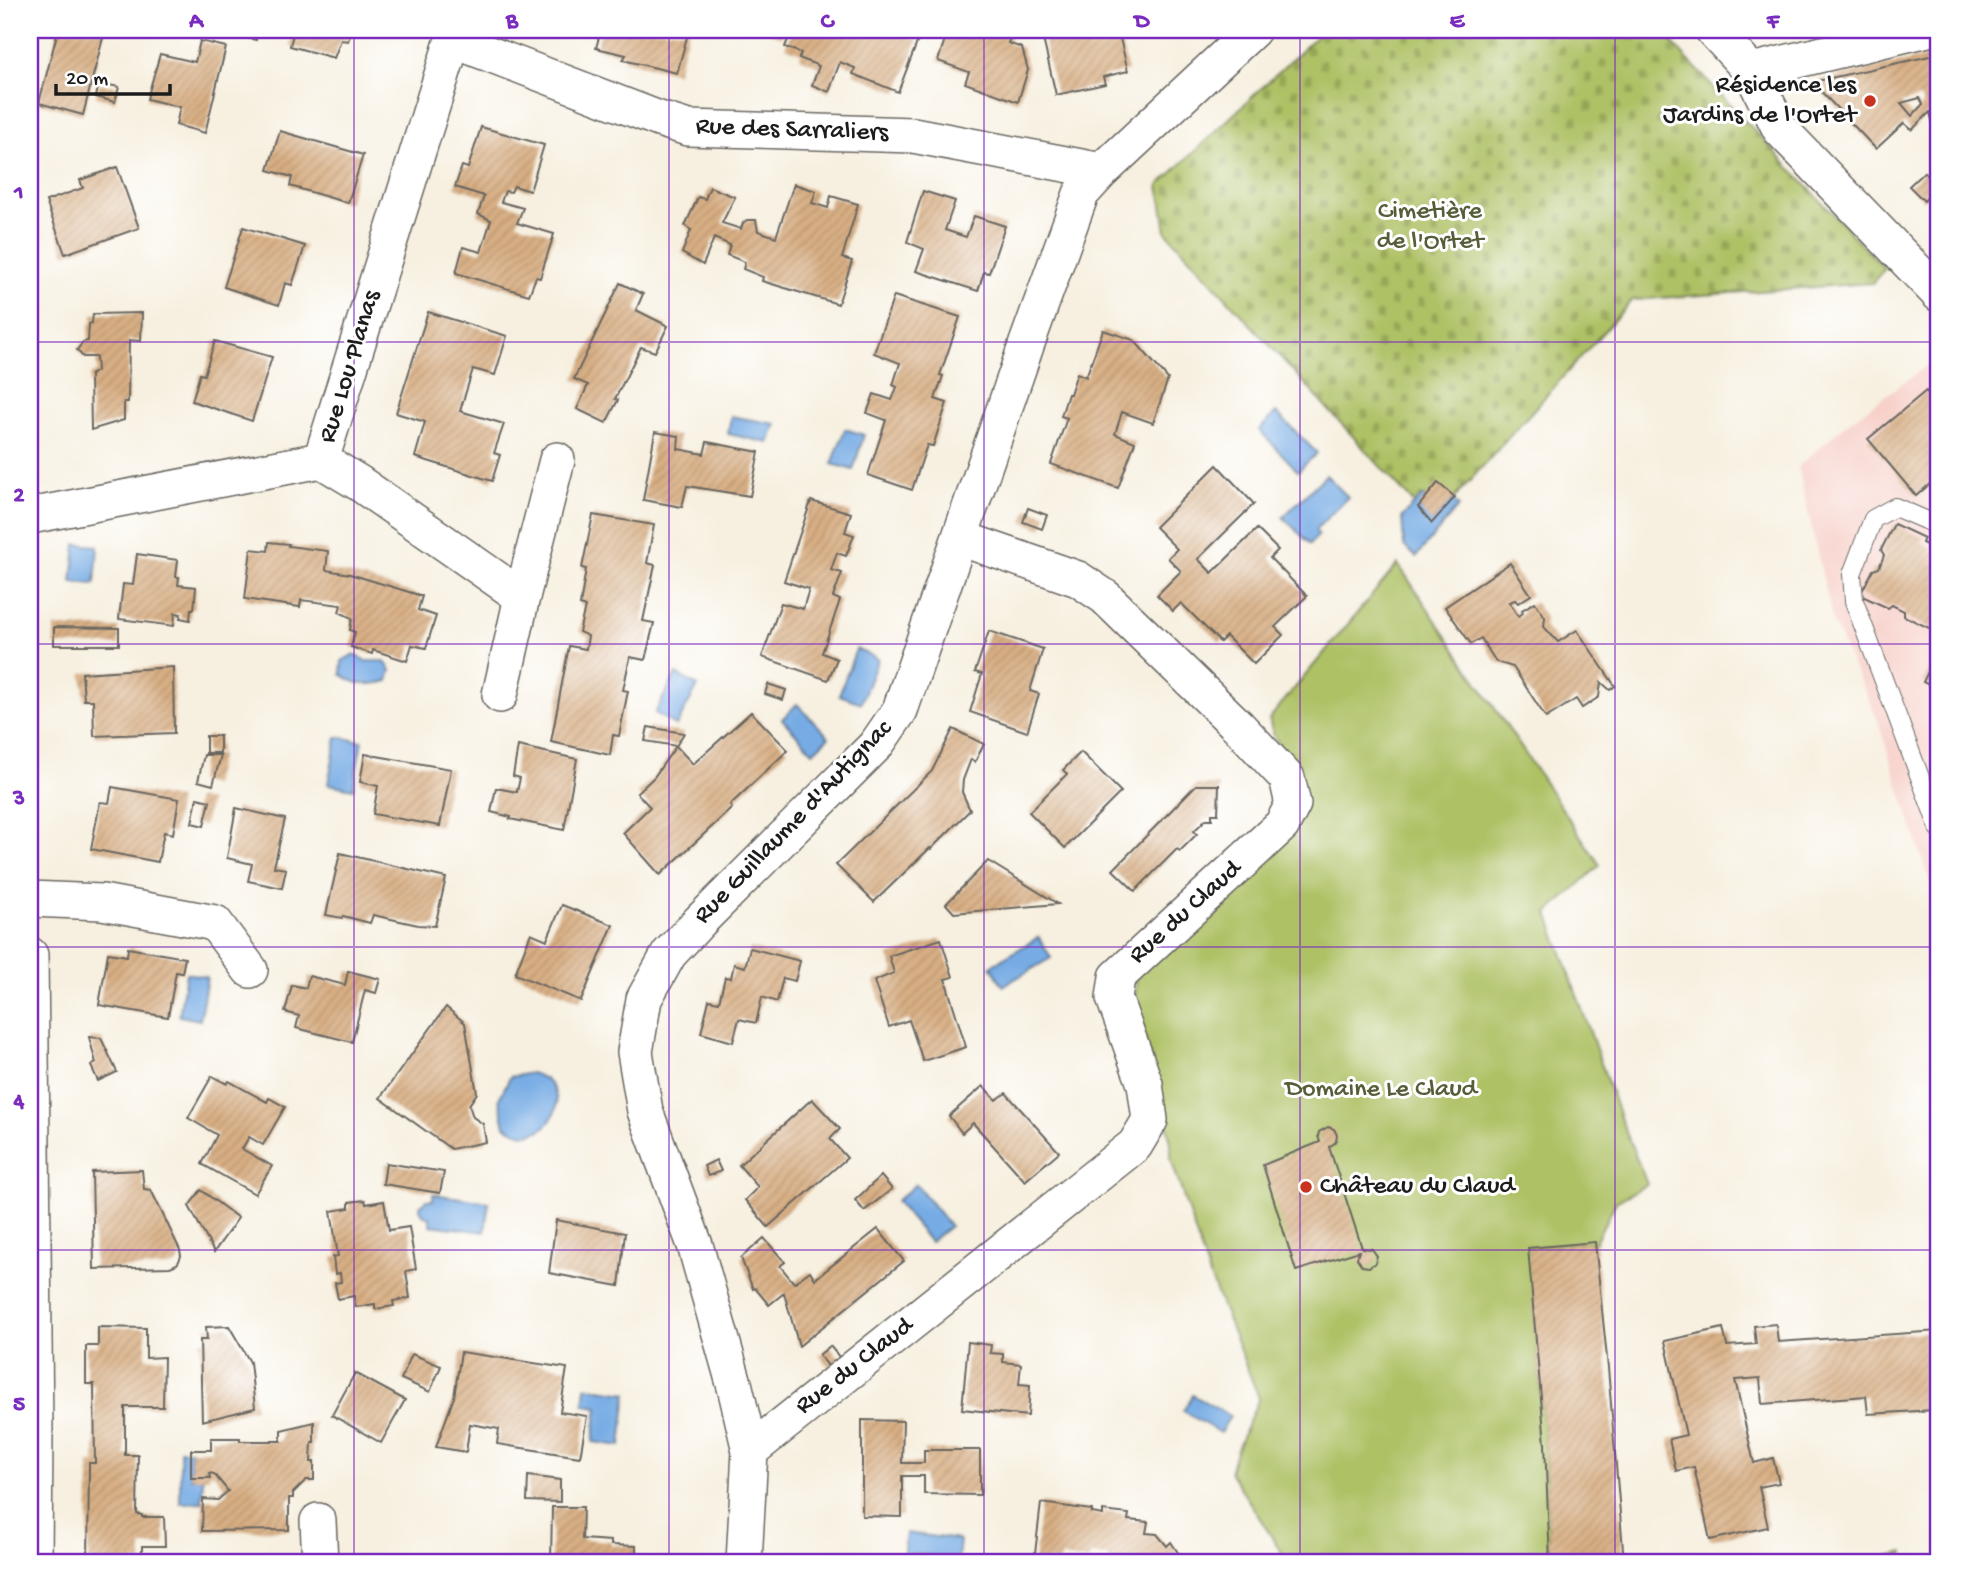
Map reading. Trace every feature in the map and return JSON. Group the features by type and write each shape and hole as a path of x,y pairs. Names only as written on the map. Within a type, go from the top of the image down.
{"street":[{"name":"Rue Guillaume d'Autignac","path":"744,1562 750,1451 695,1245 645,1111 635,1052 644,999 669,954 876,745 900,710 1027,343 1082,194 1102,171 1253,30"},
{"path":"1713,30 1751,71 1780,129 1939,294"},
{"path":"1751,71 1924,30"},
{"name":"Rue des Sarraliers","path":"454,35 659,119 688,128 913,135 1102,171"},
{"name":"Rue Lou Planas","path":"30,513 321,460 454,35"},
{"path":"321,460 359,482 522,597"},
{"path":"500,695 557,460"},
{"path":"30,513 30,528"},
{"name":"Rue du Claud","path":"750,1451 1135,1145 1150,1120 1145,1083 1114,998 1116,977 1282,825 1293,804 1287,778 1239,727 1105,597 1078,579 960,538"},
{"path":"30,899 102,902 215,923 250,970"},
{"path":"30,955 34,1562"},
{"path":"318,1521 320,1562"}],"lane":[{"path":"1939,526 1895,507 1873,519 1852,574 1854,601 1939,828"}],"shaded area":[{"path":"1939,357 1939,910 1877,718 1833,623 1798,467 1846,424"}],"green space":[{"name":"Cimetière de l'Ortet","path":"1323,30 1660,30 1885,269 1872,283 1632,300 1432,523 1166,232 1159,185"},
{"name":"Domaine Le Claud","path":"1398,564 1600,865 1548,913 1620,1117 1647,1184 1616,1202 1595,1242 1529,1248 1545,1444 1550,1562 1288,1562 1230,1472 1259,1398 1209,1274 1171,1159 1171,1142 1135,999 1137,973 1293,829 1297,775 1273,734 1269,719"},
{"path":"1904,1552 1903,1562 1862,1562"}],"water":[{"path":"1276,412 1317,453 1298,471 1259,430"},
{"path":"731,416 776,424 769,443 728,434"},
{"path":"845,429 864,435 853,470 832,464"},
{"path":"1326,475 1348,497 1315,530 1319,535 1310,544 1283,517"},
{"path":"1441,491 1459,506 1416,557 1404,546 1402,517 1422,496 1432,500"},
{"path":"76,544 98,546 95,584 72,582"},
{"path":"856,649 878,659 861,703 839,695"},
{"path":"354,654 366,661 384,661 391,670 388,681 363,684 341,674 342,661"},
{"path":"676,674 698,686 676,726 655,713"},
{"path":"797,704 829,737 813,752 782,719"},
{"path":"337,737 362,741 353,789 328,784"},
{"path":"1039,937 1051,958 1003,986 991,966"},
{"path":"186,973 207,977 200,1020 179,1016"},
{"path":"531,1073 545,1080 553,1089 556,1107 548,1124 540,1130 520,1133 505,1126 499,1099 510,1077"},
{"path":"916,1184 950,1226 930,1242 896,1201"},
{"path":"433,1194 489,1202 485,1232 430,1225 430,1218 424,1216 420,1206 426,1200 433,1200"},
{"path":"586,1387 627,1393 621,1446 593,1442 598,1407 584,1405"},
{"path":"1193,1395 1230,1416 1220,1433 1183,1411"},
{"path":"180,1450 191,1450 191,1478 203,1478 202,1502 180,1503"},
{"path":"906,1533 960,1540 958,1559 910,1553 909,1558 903,1558"}],"building":[{"path":"58,30 105,30 83,115 39,103"},
{"path":"241,30 258,30 256,40 239,36"},
{"path":"294,30 352,30 348,41 341,40 334,58 290,46"},
{"path":"601,30 689,30 677,73 623,60 626,55 596,48"},
{"path":"784,30 782,37 767,32"},
{"path":"792,30 890,30 918,40 898,92 853,74 855,68 840,62 829,92 812,85 819,66 799,58 801,53 785,47"},
{"path":"948,30 1013,30 1008,43 1022,48 1028,70 1018,102 965,83 969,72 938,61"},
{"path":"1041,30 1118,30 1128,71 1103,77 1105,84 1056,95"},
{"path":"200,41 226,47 205,133 176,125 180,107 147,99 160,54 195,62"},
{"name":"Résidence les Jardins de l'Ortet","path":"1939,54 1939,150 1930,112 1912,130 1904,123 1876,149 1812,82","holes":["1920,98 1923,104 1912,116 1901,103"]},
{"path":"99,83 119,87 115,102 96,97"},
{"path":"481,127 544,145 530,191 514,186 511,192 505,191 501,202 523,208 517,223 554,234 540,278 536,277 529,295 456,273 463,247 481,252 491,220 478,214 484,196 455,187 462,166 468,168"},
{"path":"280,131 363,155 348,203 290,186 292,177 268,170"},
{"path":"117,167 139,228 65,254 46,201 83,188 80,180"},
{"path":"1924,172 1939,187 1939,201 1932,193 1924,201 1909,186"},
{"path":"794,184 816,191 812,203 828,208 831,196 858,204 842,258 852,261 838,304 762,281 763,277 743,269 745,262 727,255 730,245 714,238 703,265 682,253 691,230 685,226 698,197 705,199 710,187 735,197 722,223 741,229 747,220 756,220 758,231 776,237"},
{"path":"923,191 955,201 945,230 966,237 974,216 1005,226 989,273 984,272 978,291 916,271 924,249 907,242"},
{"path":"243,227 305,246 292,285 285,283 279,305 224,287"},
{"path":"620,283 643,294 636,310 668,326 655,352 641,347 606,423 577,409 588,385 574,379"},
{"path":"894,296 960,317 940,375 943,376 935,399 947,403 933,446 927,445 912,490 868,475 886,420 867,413 874,394 892,400 897,387 893,385 900,363 874,353"},
{"path":"428,312 507,336 495,375 473,369 460,411 504,424 494,453 500,455 492,481 415,457 425,422 396,413"},
{"path":"142,313 141,341 129,340 128,402 124,402 124,420 91,430 90,375 97,371 96,357 83,357 77,350 83,342 88,341 89,324 92,323 93,314"},
{"path":"1103,330 1134,340 1168,379 1153,423 1122,412 1115,434 1135,442 1118,488 1051,464 1067,418 1061,416 1068,394 1077,373 1086,377"},
{"path":"215,341 272,357 252,421 192,401 200,374 204,375"},
{"path":"1926,391 1939,406 1939,476 1916,496 1868,439"},
{"path":"655,432 679,436 678,449 704,454 707,442 759,452 750,496 687,486 682,507 643,500"},
{"path":"1217,465 1254,504 1198,559 1212,573 1257,529 1278,550 1270,558 1307,596 1275,627 1283,635 1254,664 1226,636 1220,642 1181,603 1173,611 1157,595 1181,571 1168,558 1177,549 1155,527"},
{"path":"1438,483 1455,497 1432,523 1418,507"},
{"path":"811,501 851,513 845,532 854,535 846,556 837,553 831,570 842,573 833,597 840,600 822,653 837,659 828,680 762,657 781,603 803,609 809,589 784,581"},
{"path":"1028,508 1047,515 1042,529 1023,522"},
{"path":"593,515 654,525 647,563 655,565 643,621 654,623 645,660 630,657 623,690 628,691 619,736 613,735 610,755 551,742 569,646 586,649 588,636 579,632 585,607 580,605 586,569 582,568"},
{"path":"1894,524 1924,538 1922,543 1939,551 1939,641 1933,624 1931,629 1904,616 1904,611 1892,605 1888,608 1860,595 1873,570 1879,568 1884,555 1881,550"},
{"path":"269,542 328,551 326,570 350,574 422,596 418,610 436,616 426,648 412,645 407,661 373,650 372,654 351,647 355,632 350,630 352,618 339,612 341,605 301,600 300,607 245,599 251,549 268,551"},
{"path":"137,554 178,560 178,585 196,587 190,620 180,618 181,614 175,613 174,626 119,619 123,584 133,585"},
{"path":"1510,563 1531,595 1518,603 1515,600 1509,602 1518,616 1535,602 1545,617 1544,627 1558,642 1577,630 1615,686 1610,690 1601,682 1599,697 1582,708 1576,699 1546,718 1513,667 1496,662 1481,638 1471,644 1445,607"},
{"path":"54,627 119,628 119,645 54,645"},
{"path":"989,631 1043,649 1030,691 1039,694 1027,732 970,712 982,674 975,672"},
{"path":"1939,649 1939,690 1923,682"},
{"path":"173,667 174,733 94,736 93,700 84,700 82,673"},
{"path":"768,684 786,690 783,700 765,694"},
{"path":"751,712 788,750 730,805 732,808 660,875 623,833 650,807 637,793 654,777 676,746 693,764"},
{"path":"648,727 684,733 676,746 645,741"},
{"path":"953,729 984,744 975,762 971,759 963,780 962,792 970,810 874,902 836,865 932,771"},
{"path":"206,736 220,736 220,753 206,753"},
{"path":"518,746 577,759 564,830 510,819 511,817 491,812 496,788 517,792 520,778 513,776"},
{"path":"1081,752 1121,792 1065,848 1029,812 1067,774 1063,770"},
{"path":"365,754 451,769 440,826 373,814 378,786 360,782"},
{"path":"204,755 221,755 213,785 198,781"},
{"path":"1196,785 1219,785 1218,814 1212,814 1212,819 1206,819 1194,831 1197,834 1180,851 1177,849 1135,891 1113,870"},
{"path":"112,787 179,799 173,834 164,832 158,862 91,849 100,802 109,803"},
{"path":"197,798 210,801 204,826 192,823"},
{"path":"236,808 285,819 274,867 286,869 282,888 248,881 252,864 227,858"},
{"path":"340,853 446,878 435,926 373,915 370,923 326,915"},
{"path":"988,861 1058,904 954,913 946,904"},
{"path":"562,905 613,925 581,1001 515,974 531,933 547,940"},
{"path":"941,939 953,977 945,979 966,1047 923,1061 909,1020 889,1027 874,981 894,973 889,956"},
{"path":"128,948 185,958 182,973 176,972 168,1017 99,1005 108,953 127,956"},
{"path":"750,948 800,961 795,981 783,978 777,1002 762,997 756,1023 739,1019 733,1042 701,1033 709,1000 719,1002 725,977 731,978 734,964 745,967"},
{"path":"348,971 380,979 376,993 365,990 352,1042 296,1028 299,1016 285,1012 292,985 306,988 309,976 345,985"},
{"path":"446,1007 465,1023 477,1093 469,1105 473,1117 483,1124 486,1142 451,1149 380,1098"},
{"path":"89,1037 101,1038 117,1072 98,1081 91,1066 96,1063"},
{"path":"212,1076 227,1084 229,1081 267,1102 269,1098 285,1107 263,1145 249,1137 242,1149 272,1166 255,1194 202,1164 217,1135 188,1118"},
{"path":"983,1086 996,1100 1006,1093 1059,1152 1025,1181 973,1123 962,1133 949,1116"},
{"path":"812,1099 840,1129 830,1139 847,1158 768,1227 745,1200 758,1187 739,1165"},
{"name":"Château du Claud","path":"1328,1127 1334,1129 1337,1135 1336,1142 1329,1147 1362,1248 1372,1249 1377,1256 1375,1263 1369,1267 1362,1266 1357,1258 1359,1251 1296,1271 1263,1165 1320,1142 1319,1132"},
{"path":"716,1160 721,1171 708,1176 704,1166"},
{"path":"386,1163 444,1172 440,1193 383,1184"},
{"path":"142,1170 144,1189 151,1190 180,1250 179,1261 170,1267 94,1269 92,1172"},
{"path":"881,1176 892,1189 864,1211 855,1200"},
{"path":"201,1190 238,1218 214,1252 189,1206"},
{"path":"365,1200 366,1204 384,1201 389,1230 409,1227 416,1269 406,1271 410,1298 393,1301 394,1306 375,1309 375,1304 356,1307 354,1296 338,1299 335,1283 341,1282 340,1273 335,1274 333,1257 338,1256 331,1211 349,1208 349,1202"},
{"path":"556,1220 625,1233 619,1286 549,1273"},
{"path":"878,1229 904,1261 799,1346 784,1293 769,1305 755,1288 753,1289 741,1258 764,1238 785,1262 780,1266 794,1283 810,1271 815,1279"},
{"path":"1595,1242 1624,1562 1550,1562 1545,1444 1528,1248"},
{"path":"1776,1324 1778,1342 1939,1331 1939,1385 1933,1385 1934,1410 1868,1414 1866,1396 1762,1404 1760,1378 1735,1380 1754,1463 1773,1458 1779,1483 1759,1487 1768,1527 1710,1540 1694,1467 1676,1471 1669,1439 1686,1435 1665,1341 1723,1328 1727,1346 1756,1344 1754,1326"},
{"path":"229,1326 250,1362 255,1408 202,1421 200,1340 207,1340 206,1327"},
{"path":"98,1327 146,1328 146,1358 164,1357 163,1407 125,1407 125,1455 138,1455 137,1514 142,1517 164,1517 165,1546 142,1546 142,1562 88,1562 89,1463 95,1463 94,1384 86,1384 86,1346 98,1346"},
{"path":"968,1342 991,1345 990,1353 1003,1354 1003,1362 1021,1364 1019,1384 1030,1385 1028,1416 962,1409"},
{"path":"830,1346 840,1358 829,1367 819,1355"},
{"path":"461,1352 567,1368 560,1412 587,1416 580,1457 497,1444 499,1429 470,1424 466,1452 436,1447 454,1397"},
{"path":"412,1354 441,1366 430,1392 401,1379"},
{"path":"355,1373 405,1400 381,1443 332,1415"},
{"path":"862,1420 903,1421 902,1463 924,1463 924,1450 980,1450 980,1495 924,1494 924,1476 902,1476 902,1517 862,1516"},
{"path":"314,1422 311,1462 314,1462 314,1480 306,1480 293,1493 293,1498 289,1498 289,1530 202,1531 203,1499 218,1500 228,1491 214,1474 209,1473 210,1478 191,1478 191,1450 211,1450 211,1438 281,1441 281,1430"},
{"path":"528,1476 560,1480 560,1502 527,1501"},
{"path":"1041,1503 1092,1510 1092,1513 1103,1515 1103,1511 1129,1514 1128,1520 1148,1522 1146,1533 1157,1534 1167,1546 1171,1542 1179,1554 1175,1556 1180,1562 1109,1562 1109,1557 1090,1555 1089,1561 1061,1557 1060,1562 1034,1562"},
{"path":"552,1507 583,1507 582,1539 611,1541 611,1545 636,1546 636,1562 551,1562"}],"place":[{"name":"Résidence les Jardins de l'Ortet","path":"1870,101"},
{"name":"Château du Claud","path":"1306,1187"}]}
